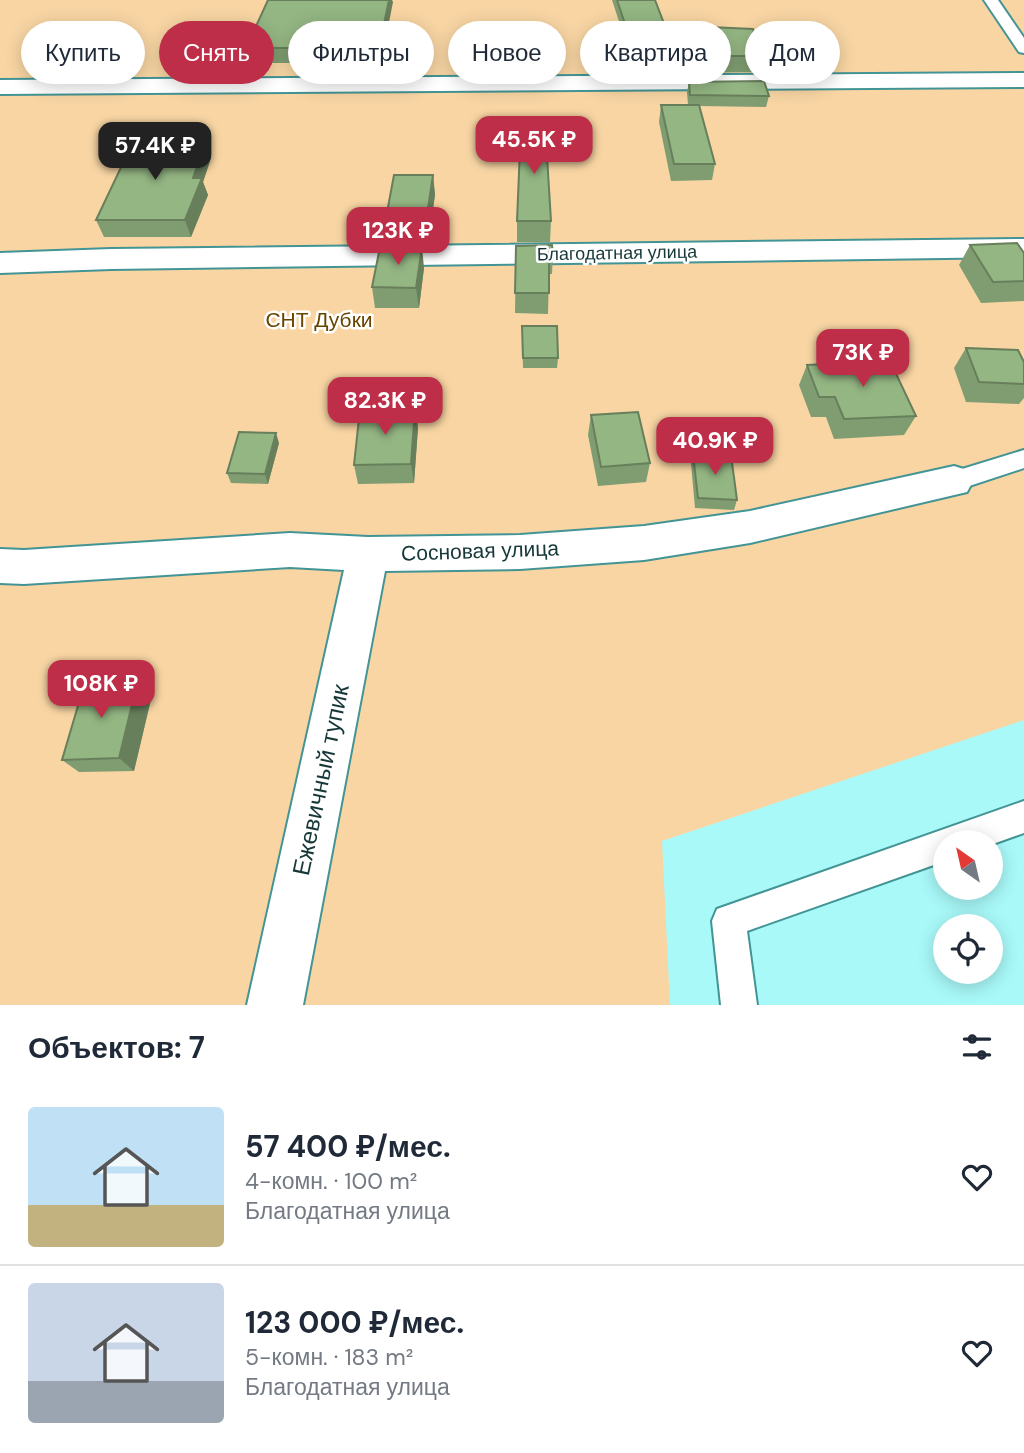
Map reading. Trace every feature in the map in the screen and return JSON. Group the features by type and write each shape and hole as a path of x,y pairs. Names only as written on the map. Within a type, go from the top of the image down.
{"street":[{"path":"0,87 1024,80"},
{"name":"Благодатная улица","path":"0,263 111,258 1024,248"},
{"name":"Сосновая улица","path":"0,566 24,567 290,550 368,554 520,552 644,543 750,527 954,481"},
{"name":"Ежевичный тупик","path":"275,1005 368,554"}],"lane":[{"path":"991,0 1024,49"},
{"path":"954,481 1024,458"},
{"path":"988,830 1024,817"},
{"path":"739,1005 729,921 933,849"}],"green space":[{"name":"СНТ Дубки","path":"0,0 1024,0 1024,720 662,841 670,1005 0,1005"}],"building":[{"path":"268,0 389,0 385,21 288,21 288,48 274,48 274,21 258,21"},
{"path":"617,0 655,0 663,21 624,21"},
{"path":"731,28 745,29 745,56 731,56"},
{"path":"731,81 765,84 769,96 690,95 689,84 731,84"},
{"path":"661,105 699,105 715,164 674,164"},
{"path":"545,124 551,221 517,221 521,125"},
{"path":"173,137 171,141 206,141 193,178 202,178 185,220 96,220 134,140"},
{"path":"394,175 433,175 426,222 385,223"},
{"path":"1017,243 1024,253 1024,281 993,282 970,245"},
{"path":"552,245 553,253 549,253 549,293 515,293 516,246"},
{"path":"380,247 422,247 416,288 372,287"},
{"path":"522,326 557,326 558,358 523,358"},
{"path":"966,348 1018,350 1024,362 1024,384 979,382"},
{"path":"890,361 916,416 844,419 835,397 819,397 807,365"},
{"path":"415,408 411,464 354,465 360,409"},
{"path":"638,412 650,463 601,467 591,415"},
{"path":"239,432 276,433 265,474 227,473"},
{"path":"693,454 731,455 737,500 698,498"},
{"path":"138,680 119,758 62,760 85,682"}]}
